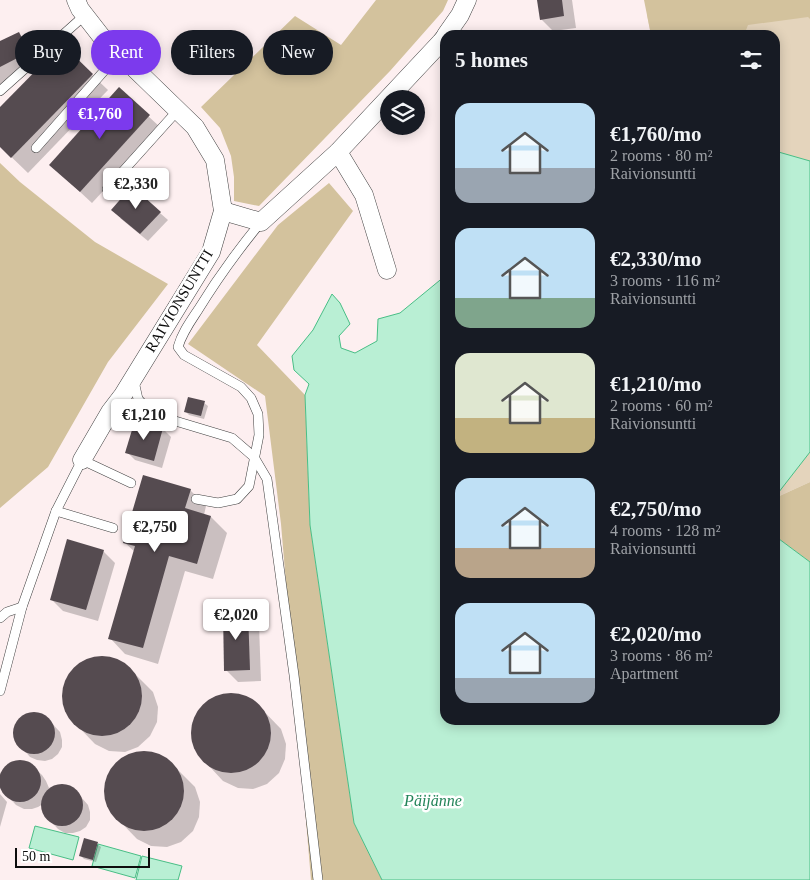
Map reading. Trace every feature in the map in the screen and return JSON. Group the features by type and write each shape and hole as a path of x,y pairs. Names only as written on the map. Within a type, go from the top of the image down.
{"street":[{"name":"RAIVIONSUNTTI","path":"76,0 80,9 96,30"},
{"path":"450,30 460,15 466,0"},
{"path":"223,211 261,222 338,152 440,43"},
{"name":"RAIVIONSUNTTI","path":"82,460 110,412 211,252 223,211 215,160 195,127 141,75"},
{"path":"338,152 364,195 387,270"}],"lane":[{"path":"0,91 85,15"},
{"path":"36,148 100,75"},
{"path":"107,189 178,110"},
{"path":"196,499 218,503 237,498 249,486 259,435 258,414 251,398 241,387 184,355 178,347 181,337 212,287 261,222"},
{"path":"133,378 138,399 152,414 232,438 254,457 268,479 294,675 318,880"},
{"path":"0,692 22,607 56,511 82,460 131,484"},
{"path":"56,511 113,528"},
{"path":"0,618 7,612 22,607"}],"shaded area":[{"path":"376,0 448,0 443,11 390,71 259,206 234,201 234,177 231,156 220,128 201,107 234,75 253,75 253,57 263,47 263,75 333,75 333,40 341,45"},
{"path":"644,0 810,0 810,19 808,17 748,25 746,30 650,30"},
{"path":"660,0 810,0 810,482 780,496 780,30 650,30 647,15"},
{"path":"295,16 317,30 281,30"},
{"path":"0,163 20,182 95,242 168,284 108,362 48,467 0,508"},
{"path":"329,183 353,211 257,345 305,395 310,525 354,823 382,880 311,880 281,524 265,396 188,344 278,225"},
{"path":"810,482 810,562 780,540 780,496"}],"water":[{"path":"780,152 810,161 810,452 780,491"},
{"name":"Päijänne","path":"440,280 440,725 780,725 780,540 810,562 810,880 382,880 354,823 310,525 305,395 309,384 294,370 292,356 313,330 332,294 340,303 350,324 339,336 341,348 355,353 377,341 378,319 400,313"},
{"path":"35,826 79,837 73,860 29,848"},
{"path":"98,844 141,856 135,878 92,866"},
{"path":"142,856 182,866 178,880 136,880"}],"building":[{"path":"537,0 562,0 564,16 540,20"},
{"path":"15,34 15,59 0,67 0,41"},
{"path":"81,62 91,72 92,75 11,158 0,147 0,107 31,75 81,75"},
{"path":"119,87 150,115 80,192 49,165"},
{"path":"132,186 161,212 140,234 111,210"},
{"path":"188,397 205,401 201,416 184,412"},
{"path":"135,420 163,428 154,461 125,453"},
{"path":"143,475 191,489 185,508 211,516 197,564 169,556 143,648 108,639 135,546 123,543"},
{"path":"67,539 104,550 86,610 50,600"},
{"path":"248,611 250,670 224,671 223,612"},
{"path":"102,656 117,659 130,668 139,681 142,696 139,711 130,724 117,733 102,736 87,733 74,724 65,711 62,696 65,681 74,668 87,659"},
{"path":"231,693 246,696 259,705 268,718 271,733 268,748 259,761 246,770 231,773 216,770 203,761 194,748 191,733 194,718 203,705 216,696"},
{"path":"34,712 49,718 55,733 49,748 34,754 19,748 13,733 19,718"},
{"path":"136,751 152,751 166,758 177,769 184,783 184,799 181,806 166,824 152,831 136,831 122,824 111,813 104,799 104,783 111,769 122,758"},
{"path":"20,760 35,766 41,781 35,796 20,802 5,796 -1,781 5,766"},
{"path":"62,784 77,790 83,805 77,820 62,826 47,820 41,805 47,790"},
{"path":"84,838 98,842 93,860 79,856"}]}
